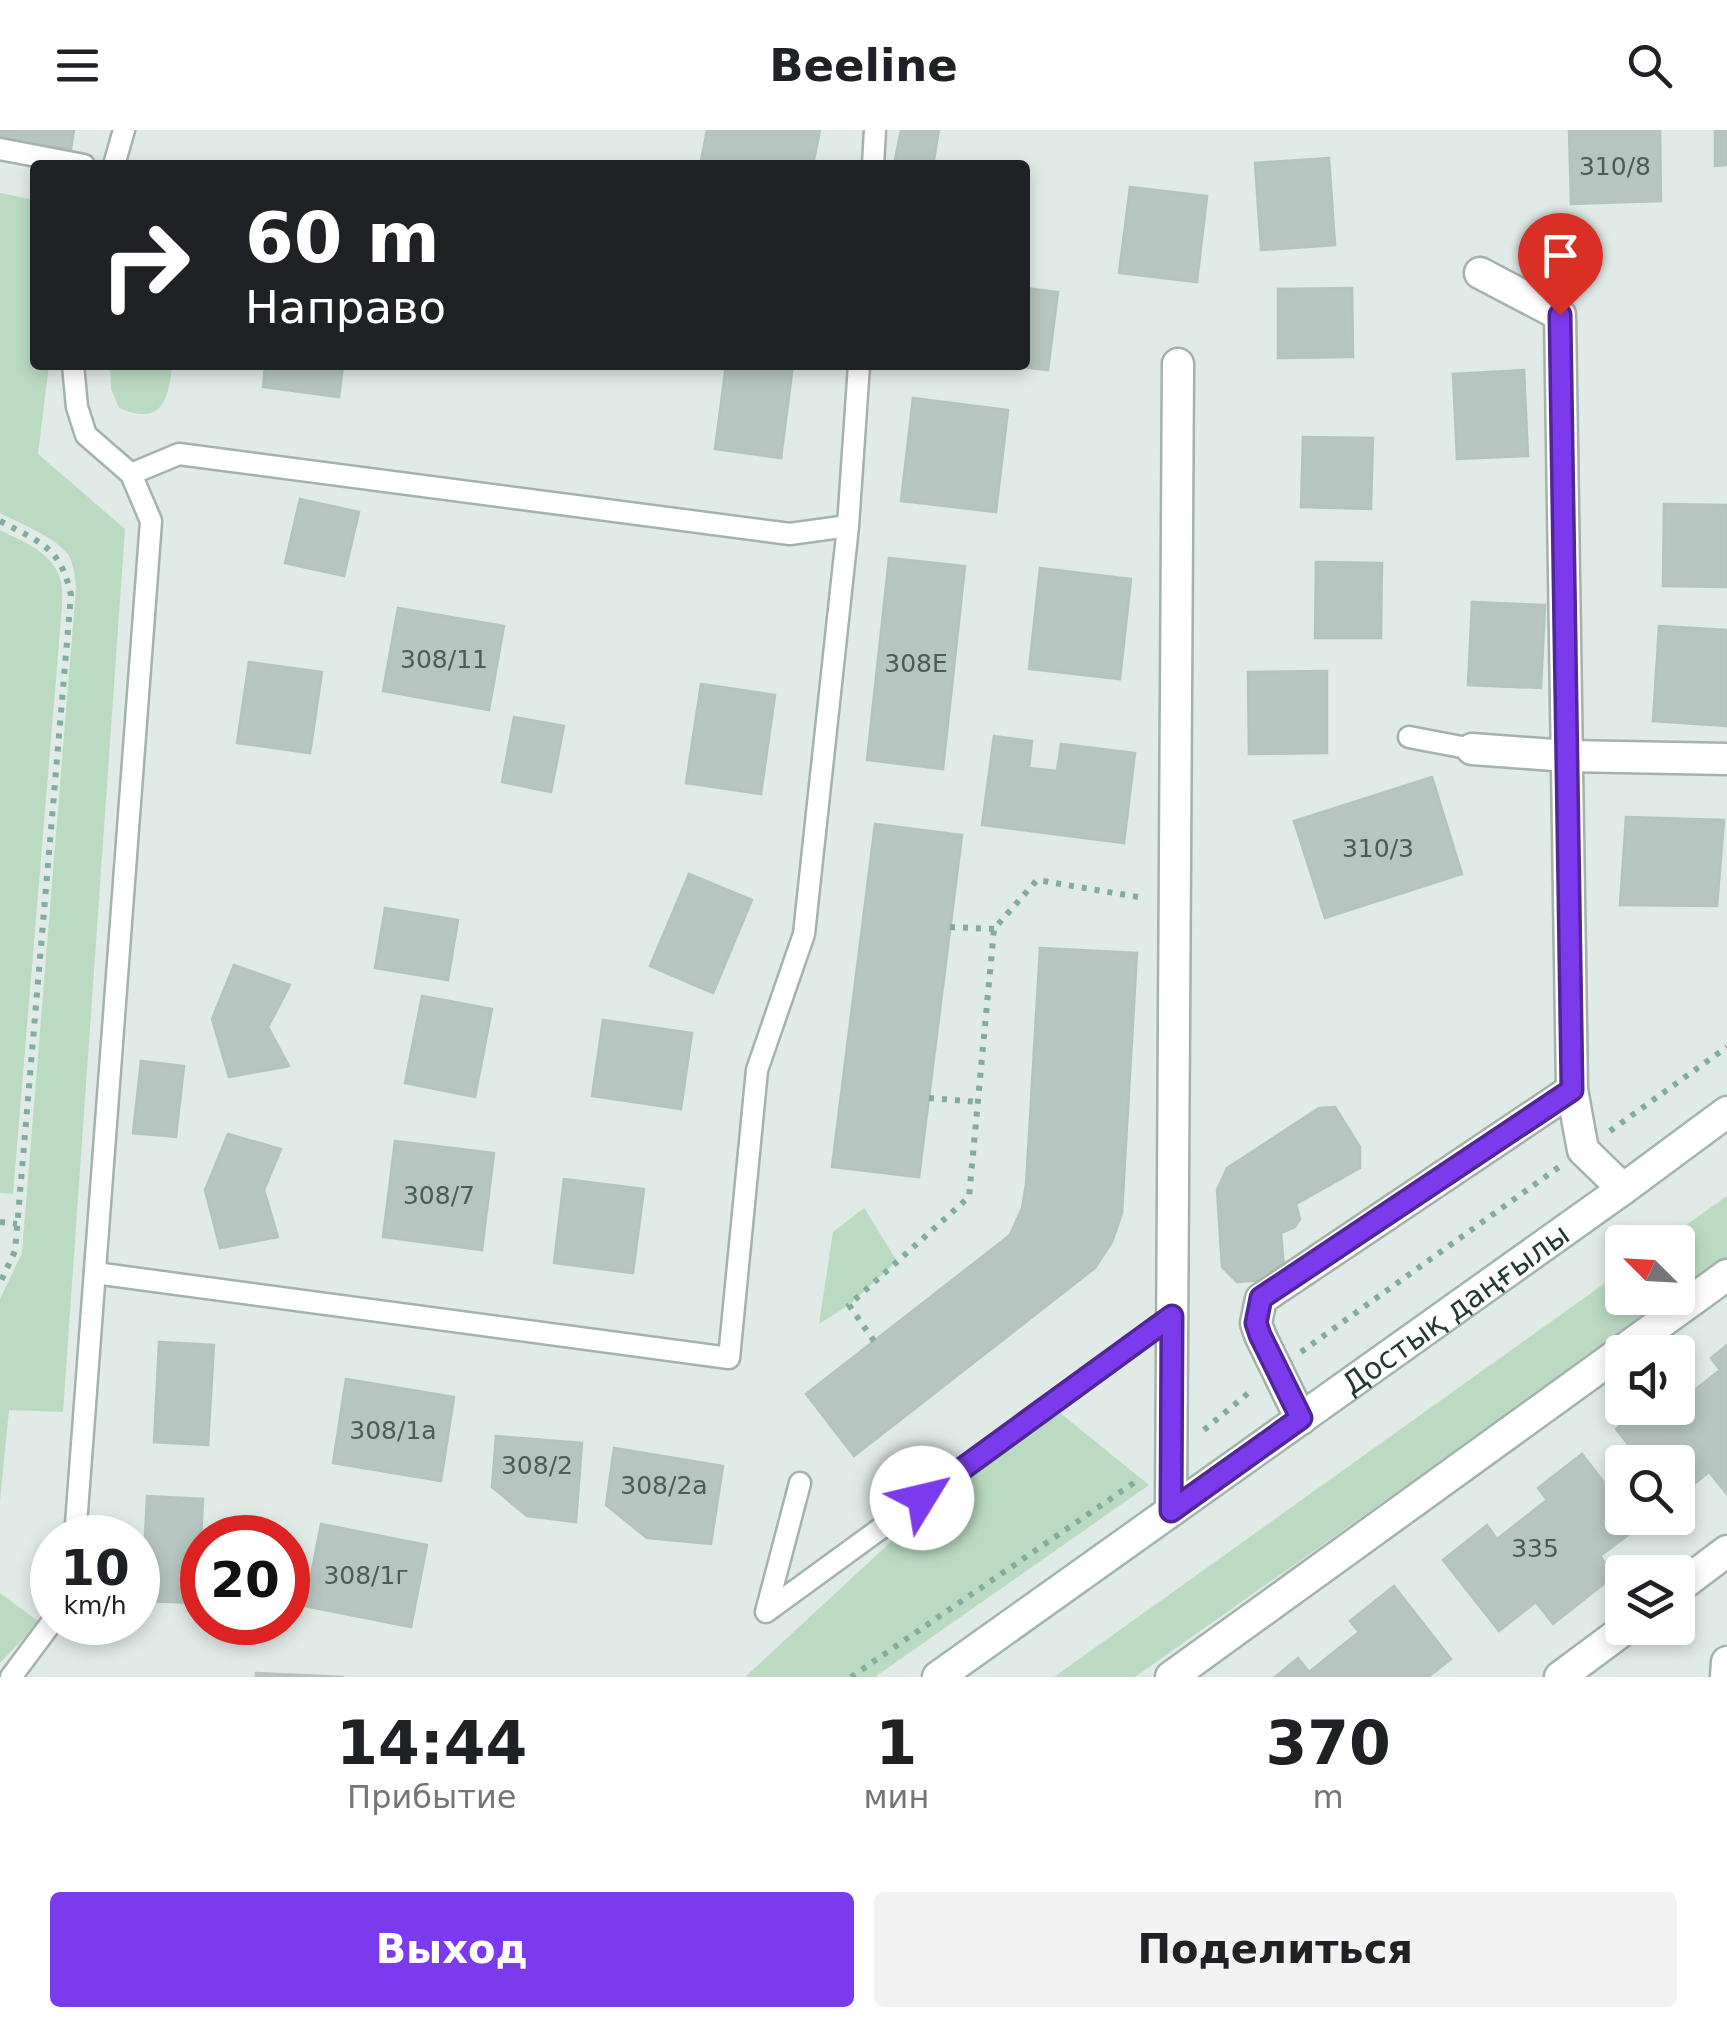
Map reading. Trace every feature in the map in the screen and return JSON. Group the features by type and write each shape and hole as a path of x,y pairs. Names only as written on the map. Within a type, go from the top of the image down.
{"street":[{"path":"1480,273 1560,315 1572,1090 1583,1150 1623,1189"},
{"path":"1171,1511 1178,364"},
{"path":"1472,749 1567,756 1727,759"},
{"path":"1301,1418 1256,1323 1261,1298 1572,1090"},
{"name":"Достық даңғылы","path":"938,1677 1727,1112"},
{"path":"1170,1677 1727,1275"},
{"path":"1695,1575 1727,1551"},
{"path":"1560,1677 1605,1644"},
{"path":"1726,1677 1727,1662"}],"lane":[{"path":"115,160 124,130"},
{"path":"872,160 875,130"},
{"path":"0,148 59,160"},
{"path":"73,370 77,407 86,435 131,474 151,521 78,1515"},
{"path":"94,1273 729,1358 756,1070 804,934 848,526 859,370"},
{"path":"131,474 178,454 790,534 848,526"},
{"path":"1408,737 1472,749"},
{"path":"800,1483 766,1612 1172,1316"},
{"path":"10,1677 34,1645"}],"path":[{"path":"0,521 56,555 66,572 70,595 15,1251 0,1283"},
{"path":"874,1340 849,1304 969,1196 994,929 1037,880 1175,903"},
{"path":"950,927 994,929"},
{"path":"929,1098 978,1102"},
{"path":"0,1222 17,1224"}],"green space":[{"path":"0,193 30,199 30,370 48,370 38,454 125,529 63,1412 9,1410 0,1501 0,1299 22,1253 76,588 72,564 64,549 0,513"},
{"path":"110,370 171,370 165,400 153,412 133,413 119,408 111,389"},
{"path":"0,530 45,556 58,572 62,591 13,1194 0,1193"},
{"path":"1727,1196 1727,1258 1695,1281 1695,1225 1686,1225"},
{"path":"864,1208 897,1261 849,1305 819,1324 833,1232"},
{"path":"1605,1283 1605,1315 1648,1315 1620,1335 1605,1335 1605,1345 1135,1677 1054,1677"},
{"path":"1044,1400 1149,1485 875,1677 745,1677"},
{"path":"0,1593 30,1615 30,1631 0,1663"}],"building":[{"path":"1,130 74,130 71,149 0,139"},
{"path":"707,130 820,130 814,160 701,160"},
{"path":"901,130 939,130 934,160 895,160"},
{"path":"1569,130 1660,130 1661,201 1571,204"},
{"path":"1715,130 1727,130 1727,165 1715,166"},
{"path":"1329,158 1335,245 1261,250 1255,163"},
{"path":"1130,187 1207,196 1197,282 1119,273"},
{"path":"1352,288 1353,357 1278,358 1278,289"},
{"path":"1030,289 1058,292 1048,370 1030,368"},
{"path":"265,370 342,370 339,397 263,387"},
{"path":"725,370 792,370 781,458 715,449"},
{"path":"1524,370 1528,456 1457,459 1453,374"},
{"path":"913,398 1008,410 996,512 901,501"},
{"path":"1303,437 1373,438 1371,509 1301,507"},
{"path":"300,499 359,512 344,576 285,563"},
{"path":"1664,504 1727,505 1727,587 1663,586"},
{"path":"889,558 965,566 943,769 867,760"},
{"path":"1316,562 1382,563 1381,638 1315,638"},
{"path":"1040,568 1131,579 1120,679 1029,669"},
{"path":"1472,602 1545,605 1541,688 1468,685"},
{"path":"398,608 504,626 489,710 383,691"},
{"path":"1659,626 1727,630 1727,726 1653,721"},
{"path":"249,662 322,672 310,753 237,743"},
{"path":"1327,671 1327,753 1249,754 1248,672"},
{"path":"701,684 775,695 761,794 686,783"},
{"path":"514,717 564,726 551,792 502,782"},
{"path":"994,736 1032,741 1029,768 1057,771 1061,744 1135,753 1124,843 982,825"},
{"path":"1432,777 1462,874 1325,918 1294,821"},
{"path":"1626,817 1724,820 1717,906 1620,905"},
{"path":"875,824 962,835 919,1177 832,1167"},
{"path":"689,874 752,900 713,993 650,966"},
{"path":"385,908 458,920 448,980 375,968"},
{"path":"1040,948 1137,953 1122,1213 1112,1242 1095,1268 854,1456 806,1394 1010,1235 1022,1208"},
{"path":"234,965 290,985 268,1027 289,1066 229,1077 212,1019"},
{"path":"422,996 492,1009 475,1097 405,1083"},
{"path":"603,1020 692,1033 681,1109 592,1096"},
{"path":"141,1061 184,1066 176,1137 133,1133"},
{"path":"1335,1107 1360,1147 1360,1168 1296,1204 1300,1219 1295,1227 1281,1233 1284,1268 1276,1279 1237,1282 1222,1267 1217,1190 1227,1168 1319,1108"},
{"path":"228,1134 281,1149 264,1190 278,1237 220,1248 205,1190"},
{"path":"395,1141 494,1153 482,1250 383,1237"},
{"path":"564,1179 644,1189 633,1273 554,1263"},
{"path":"159,1342 214,1345 208,1445 154,1442"},
{"path":"1727,1345 1727,1494 1709,1472 1695,1483 1695,1445 1629,1445 1616,1429 1621,1425 1695,1425 1695,1390 1720,1370 1711,1358"},
{"path":"346,1379 454,1397 441,1481 333,1463"},
{"path":"496,1436 582,1443 576,1522 527,1516 492,1487"},
{"path":"614,1448 723,1466 711,1544 647,1538 606,1505"},
{"path":"1582,1454 1605,1484 1605,1535 1628,1535 1600,1556 1605,1562 1605,1583 1553,1624 1536,1602 1499,1631 1443,1560 1487,1525 1497,1539 1547,1500 1538,1488"},
{"path":"147,1496 203,1499 202,1515 180,1515 180,1602 160,1602 160,1515 146,1515"},
{"path":"321,1524 427,1545 411,1627 310,1607 310,1580"},
{"path":"1394,1586 1451,1659 1428,1677 1275,1677 1298,1658 1309,1672 1359,1632 1350,1621"},
{"path":"256,1673 344,1677 256,1677"}],"route":[{"path":"922,1498 1172,1316 1171,1511 1301,1418 1260,1335 1256,1323 1261,1298 1572,1090 1560,315"}]}
